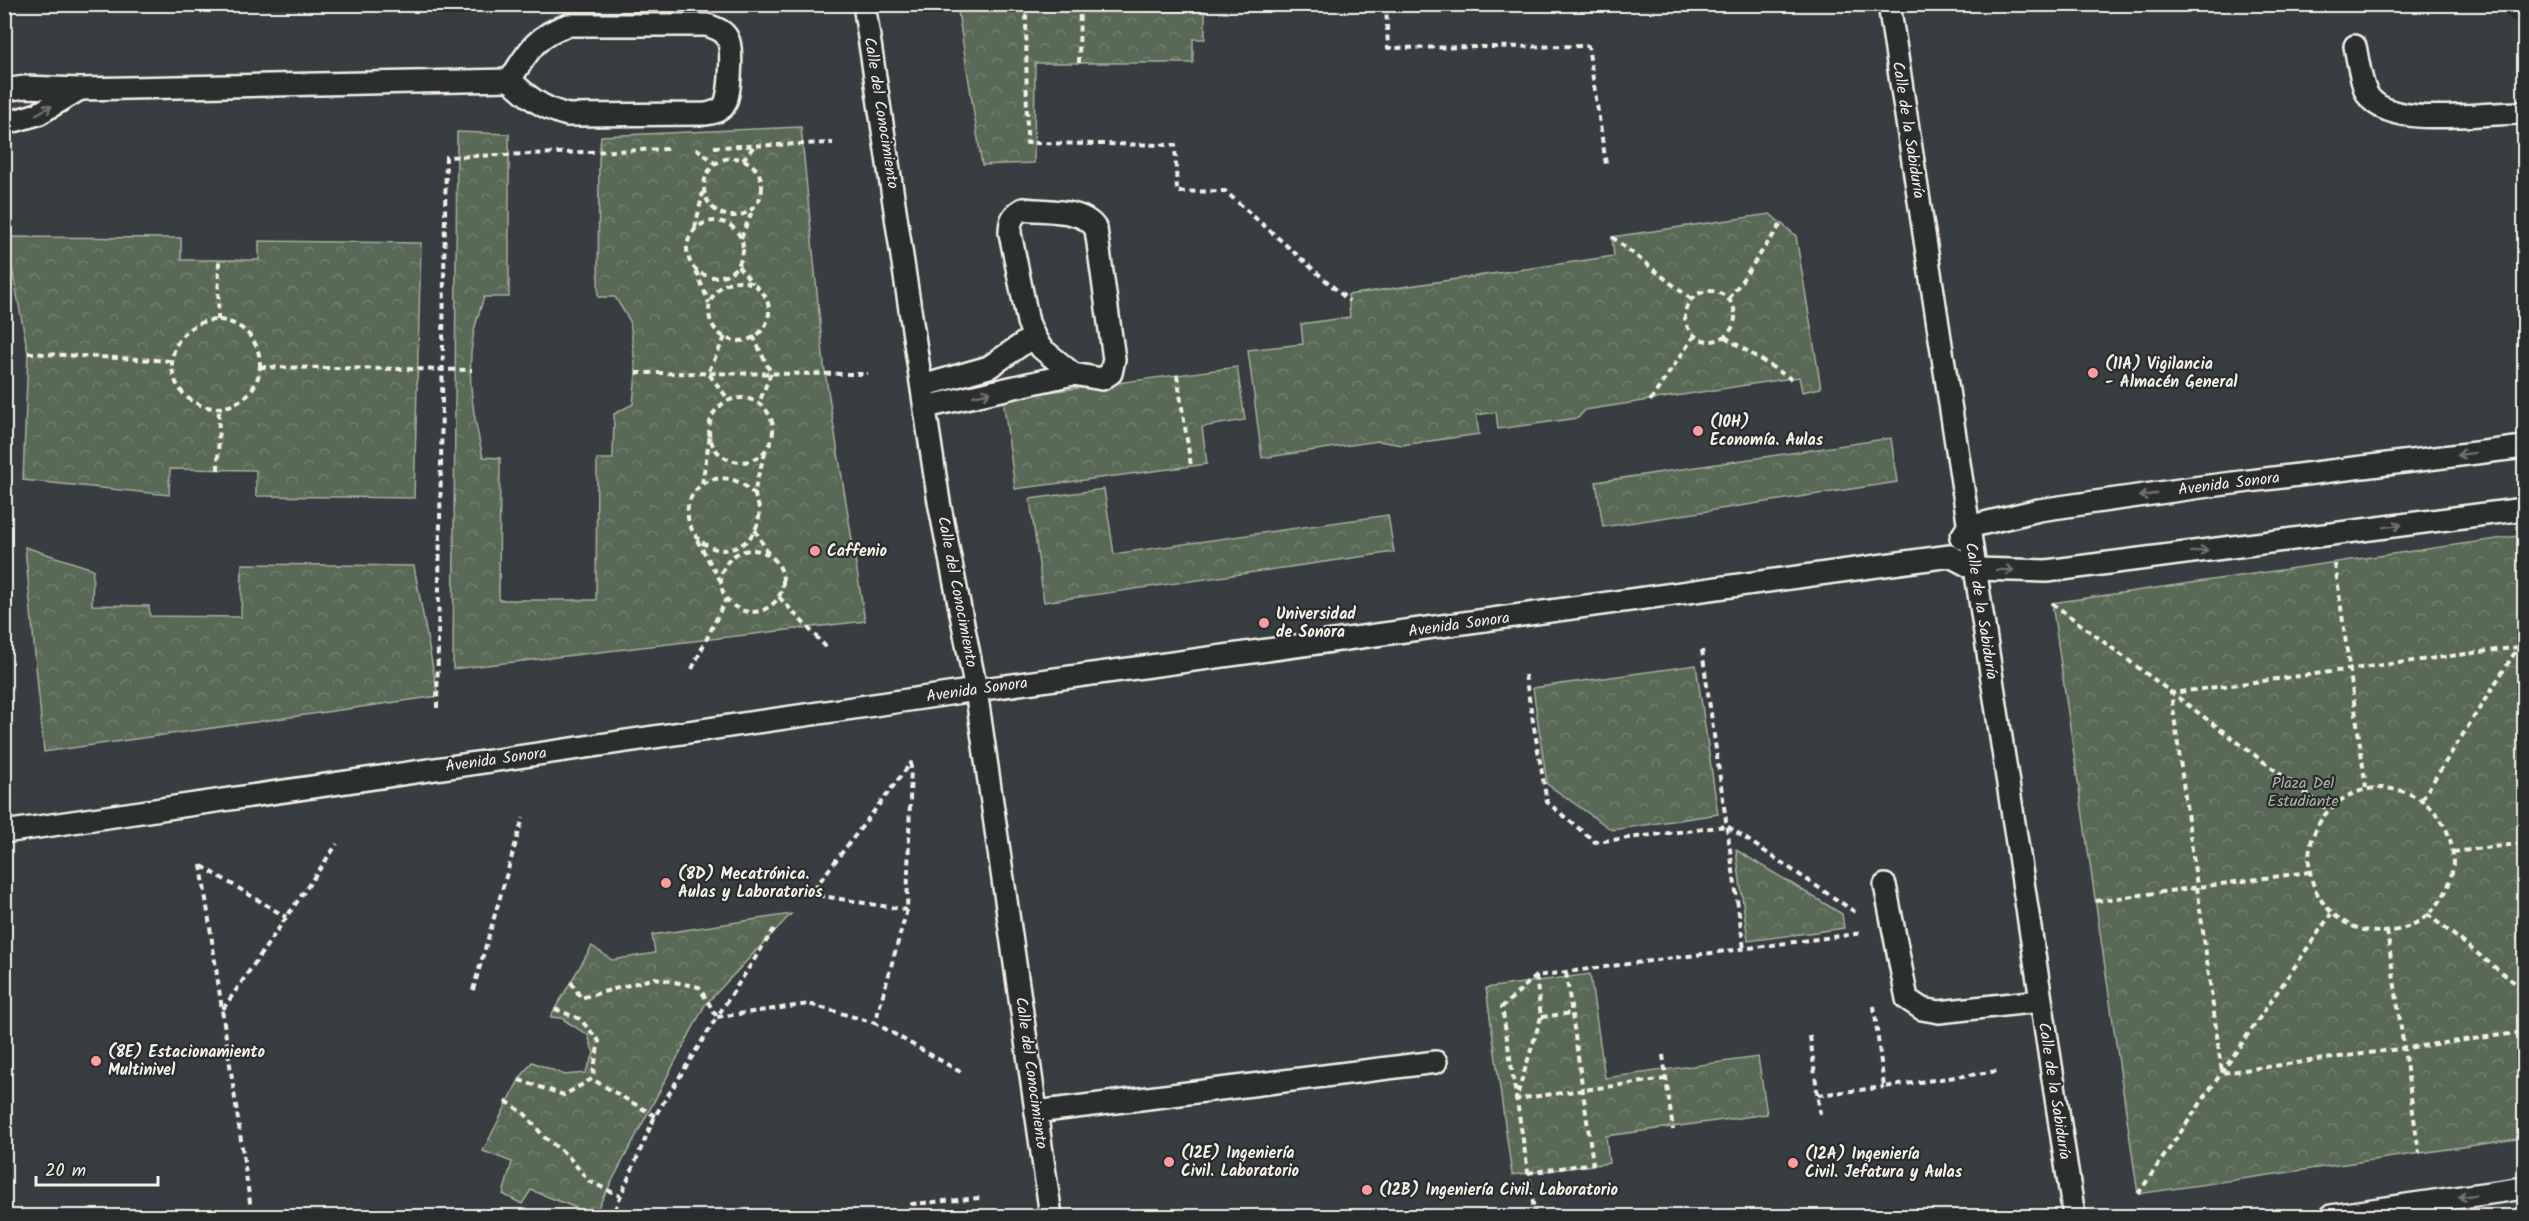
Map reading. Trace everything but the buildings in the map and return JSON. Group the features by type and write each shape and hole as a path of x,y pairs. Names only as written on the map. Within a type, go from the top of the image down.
{"lane":[{"name":"Calle del Conocimiento","path":"864,4 939,502 976,690 1051,1216"},
{"name":"Calle de la Sabiduría","path":"1889,4 2074,1216"},
{"path":"4,90 25,87 80,89 510,80 537,104 550,111 568,115 706,114 717,112 724,106 728,97 729,41 721,30 707,26 568,25 550,30 537,41 510,80"},
{"path":"2355,46 2366,92 2380,108 2396,114 2423,116 2524,113"},
{"path":"4,124 38,114 80,89"},
{"path":"923,397 1073,374 1102,379 1111,373 1114,359 1096,229 1090,219 1077,215 1023,209 1014,214 1010,223 1010,233 1028,322 1041,348 1073,374"},
{"path":"923,397 989,367 1034,336"},
{"name":"Avenida Sonora","path":"1968,527 2039,510 2201,487 2524,447"},
{"path":"1968,527 1950,556 1975,569 2047,570 2524,509"},
{"name":"Avenida Sonora","path":"4,832 976,690 1950,556"},
{"path":"1885,885 1907,999 1922,1009 1939,1012 2040,1000"},
{"path":"1036,1112 1436,1062"},
{"path":"2331,1216 2524,1188"}],"path":[{"path":"1026,4 1027,142 1175,145 1177,192 1225,191 1349,301"},
{"path":"1079,63 1080,4"},
{"path":"1386,4 1388,48 1588,46 1606,164"},
{"path":"716,164 696,148 833,142"},
{"path":"743,160 755,145"},
{"path":"437,708 446,157 672,149"},
{"path":"738,266 768,302 769,312 761,330 753,336 735,340 717,332 711,324 709,304 696,270 690,263 687,246 694,229 705,179 716,164 724,159 743,160 752,165 762,181 762,191 741,239"},
{"path":"704,188 710,206 726,216 736,217 753,208"},
{"path":"694,229 701,224 720,221 729,225 741,239 743,248 738,266 730,272 713,277 696,270"},
{"path":"1729,299 1781,224"},
{"path":"1612,237 1691,299"},
{"path":"218,320 219,260"},
{"path":"709,304 713,295 728,282 738,280 756,286"},
{"path":"1715,291 1729,299 1736,315 1731,332 1725,337 1709,342 1694,336 1685,323 1686,307 1691,299 1698,294 1715,291"},
{"path":"218,320 233,323 246,331 255,343 260,357 255,387 245,398 233,405 219,408 205,407 192,402 181,393 174,380 172,361 172,352 178,340 189,328 203,322 218,320"},
{"path":"753,336 771,373 759,403"},
{"path":"1650,401 1694,336"},
{"path":"708,373 725,337"},
{"path":"1725,337 1791,379"},
{"path":"28,353 172,361"},
{"path":"260,367 472,370"},
{"path":"636,373 868,374"},
{"path":"708,373 729,400"},
{"path":"1177,375 1191,466"},
{"path":"701,485 713,414 729,400 739,398 759,403 767,410 774,430 772,441 759,457 738,462 719,453 710,435"},
{"path":"218,470 219,408"},
{"path":"755,495 766,449"},
{"path":"695,537 715,549 726,550 738,547 748,540 759,519 759,507 755,495 736,480 724,478 701,485 693,493 688,504 687,515 695,537 721,582 726,599 743,612 754,613 774,605 780,597 784,578 781,568 768,554 755,530"},
{"path":"721,582 724,567 738,553 748,550 768,554"},
{"path":"2335,563 2366,789"},
{"path":"780,597 827,648"},
{"path":"692,669 726,599"},
{"path":"2052,603 2328,810"},
{"path":"2422,799 2524,638"},
{"path":"2171,693 2519,646"},
{"path":"2519,646 2524,687"},
{"path":"1702,650 1744,949"},
{"path":"1526,675 1547,802 1595,842 1727,826 1862,916"},
{"path":"2171,693 2222,1072"},
{"path":"875,1023 907,910 911,763 810,894 907,910"},
{"path":"2385,787 2404,790 2422,799 2437,813 2448,832 2454,852 2453,870 2448,887 2440,902 2410,926 2387,931 2369,931 2348,925 2331,914 2320,901 2309,872 2309,850 2315,828 2328,810 2345,797 2366,789 2385,787"},
{"path":"473,990 523,818"},
{"path":"2454,852 2524,843"},
{"path":"222,1009 337,844"},
{"path":"252,1216 201,865 286,917"},
{"path":"2096,901 2309,872"},
{"path":"2138,1194 2331,914"},
{"path":"2427,914 2524,990"},
{"path":"612,1216 655,1116 774,928"},
{"path":"2387,931 2419,1153"},
{"path":"1535,1216 1502,1007 1536,976 1864,933"},
{"path":"1528,1173 1593,1163 1566,972"},
{"path":"1516,1100 1541,1017 1536,976"},
{"path":"571,982 582,998 655,978 699,987 717,1017"},
{"path":"717,1017 809,1004 875,1023 964,1074"},
{"path":"1874,1004 1884,1087"},
{"path":"519,1080 564,1095 592,1079 599,1041 580,1019 555,1009"},
{"path":"1541,1017 1572,1013"},
{"path":"2222,1072 2524,1032"},
{"path":"1810,1035 1820,1114"},
{"path":"1663,1055 1673,1130"},
{"path":"1818,1095 1998,1071"},
{"path":"592,1079 655,1116"},
{"path":"1516,1100 1666,1079"},
{"path":"506,1101 525,1114 544,1137 567,1155 589,1181 621,1196"},
{"path":"912,1216 912,1204 980,1198"}],"shaded area":[{"name":"Universidad de Sonora","path":"2492,4 2524,29 2524,1216 5,1216 5,5"}],"green space":[{"path":"1143,4 1149,11 1205,11 1205,39 1193,39 1193,63 1035,63 1034,163 982,165 957,5"},
{"path":"801,127 824,365 865,621 453,669 457,132 509,134 509,297 484,297 474,332 470,367 474,413 483,457 500,458 499,600 596,600 597,459 613,459 614,414 633,404 636,373 630,321 615,297 598,297 601,136"},
{"path":"1770,214 1796,236 1821,388 1802,392 1799,377 1585,410 1578,418 1498,429 1496,412 1476,415 1479,434 1402,445 1378,441 1262,458 1248,350 1303,344 1301,324 1350,317 1348,295 1614,256 1612,237"},
{"path":"6,237 181,238 181,260 259,260 259,241 421,243 414,498 256,496 256,470 170,469 169,495 23,480 28,353"},
{"path":"1237,367 1245,420 1202,427 1207,464 1015,489 1003,398"},
{"path":"1891,438 1897,482 1603,527 1596,482"},
{"path":"1104,489 1114,554 1388,515 1394,552 1044,602 1030,499"},
{"name":"Plaza Del Estudiante","path":"2524,535 2524,1138 2138,1194 2052,603"},
{"path":"25,547 93,569 92,605 149,606 150,616 241,617 242,564 414,566 438,696 44,752"},
{"path":"1696,665 1718,814 1612,830 1547,784 1533,688"},
{"path":"1736,850 1842,914 1844,928 1748,941"},
{"path":"791,914 705,1005 594,1215 531,1190 522,1204 503,1194 512,1162 483,1151 519,1080 532,1062 565,1075 585,1073 594,1054 588,1035 561,1018 550,1017 592,946 612,960 655,953 652,935"},
{"path":"1590,974 1605,1078 1758,1057 1767,1114 1606,1136 1609,1163 1512,1175 1486,988"}],"place":[{"name":"(11A) Vigilancia - Almacén General","path":"2093,373"},
{"name":"(10H) Economía. Aulas","path":"1698,431"},
{"name":"Caffenio","path":"815,551"},
{"name":"Universidad de Sonora","path":"1264,623"},
{"name":"(8D) Mecatrónica. Aulas y Laboratorios","path":"666,883"},
{"name":"(8E) Estacionamiento Multinivel","path":"96,1061"},
{"name":"(12E) Ingeniería Civil. Laboratorio","path":"1169,1162"},
{"name":"(12A) Ingeniería Civil. Jefatura y Aulas","path":"1793,1163"},
{"name":"(12B) Ingeniería Civil. Laboratorio","path":"1367,1190"}]}
